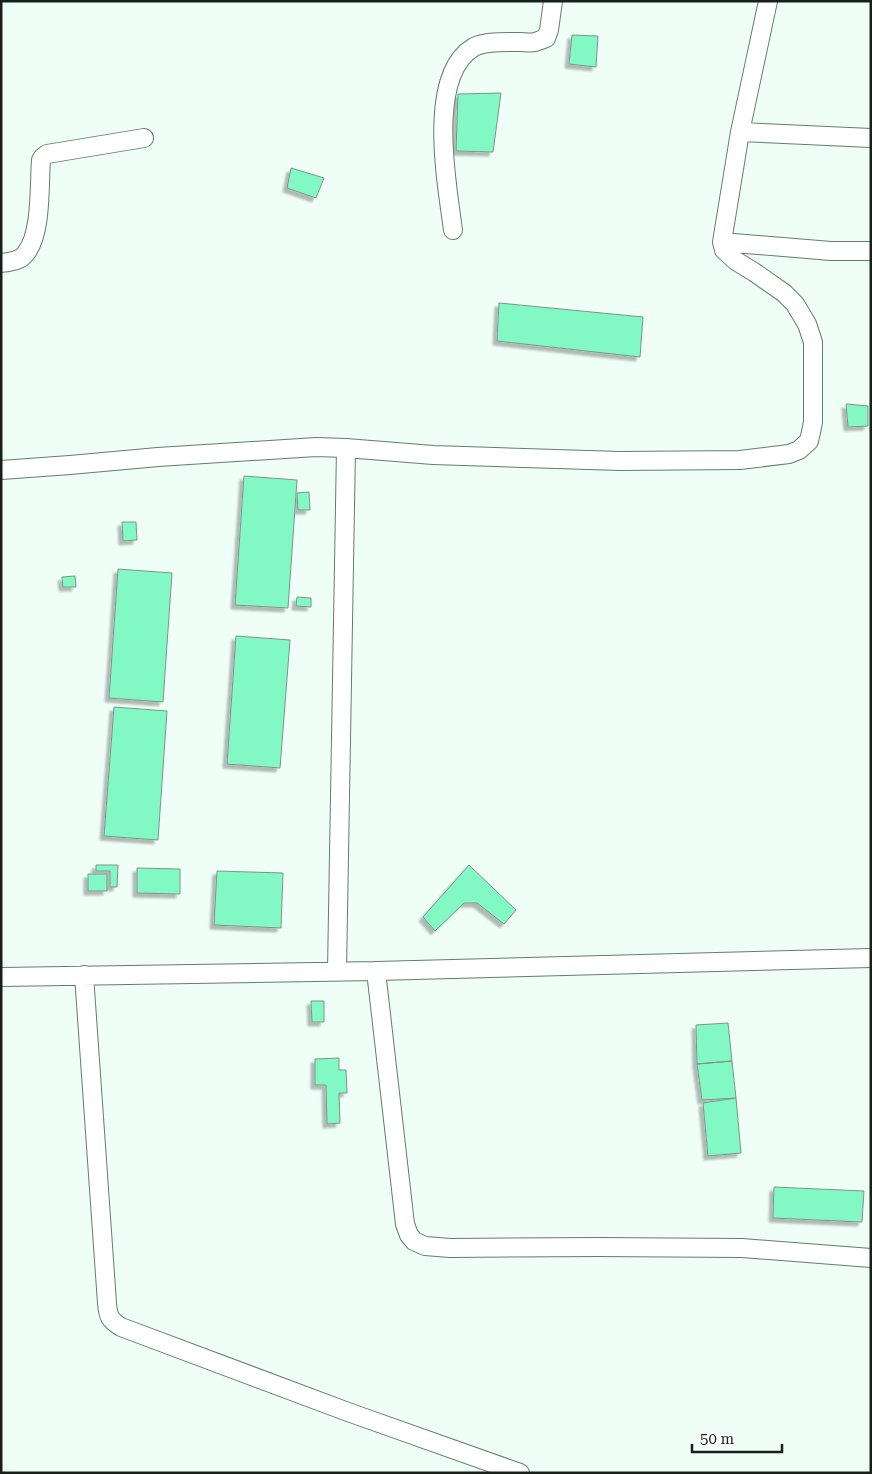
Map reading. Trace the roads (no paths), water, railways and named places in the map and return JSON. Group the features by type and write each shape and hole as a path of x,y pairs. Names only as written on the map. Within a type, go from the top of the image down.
{"street":[{"path":"453,230 444,160 443,132 447,91 452,77 461,59 475,47 494,43 534,42 546,38 553,1"},
{"path":"1,470 70,466 158,456 316,447 620,462 740,460 789,454 799,450 808,441 813,422 813,342 807,324 795,304 769,282 736,261 724,250 722,242 740,132 768,1"},
{"path":"740,132 871,138"},
{"path":"1,263 18,260 26,254 34,236 40,198 41,160 43,157 47,154 144,138"},
{"path":"722,242 831,251 871,251"},
{"path":"337,971 346,448"},
{"path":"1,977 871,958"},
{"path":"376,970 405,1224 409,1235 414,1241 425,1246 450,1248 742,1248 871,1258"},
{"path":"84,976 108,1313 112,1321 122,1328 207,1360 520,1473"}]}
